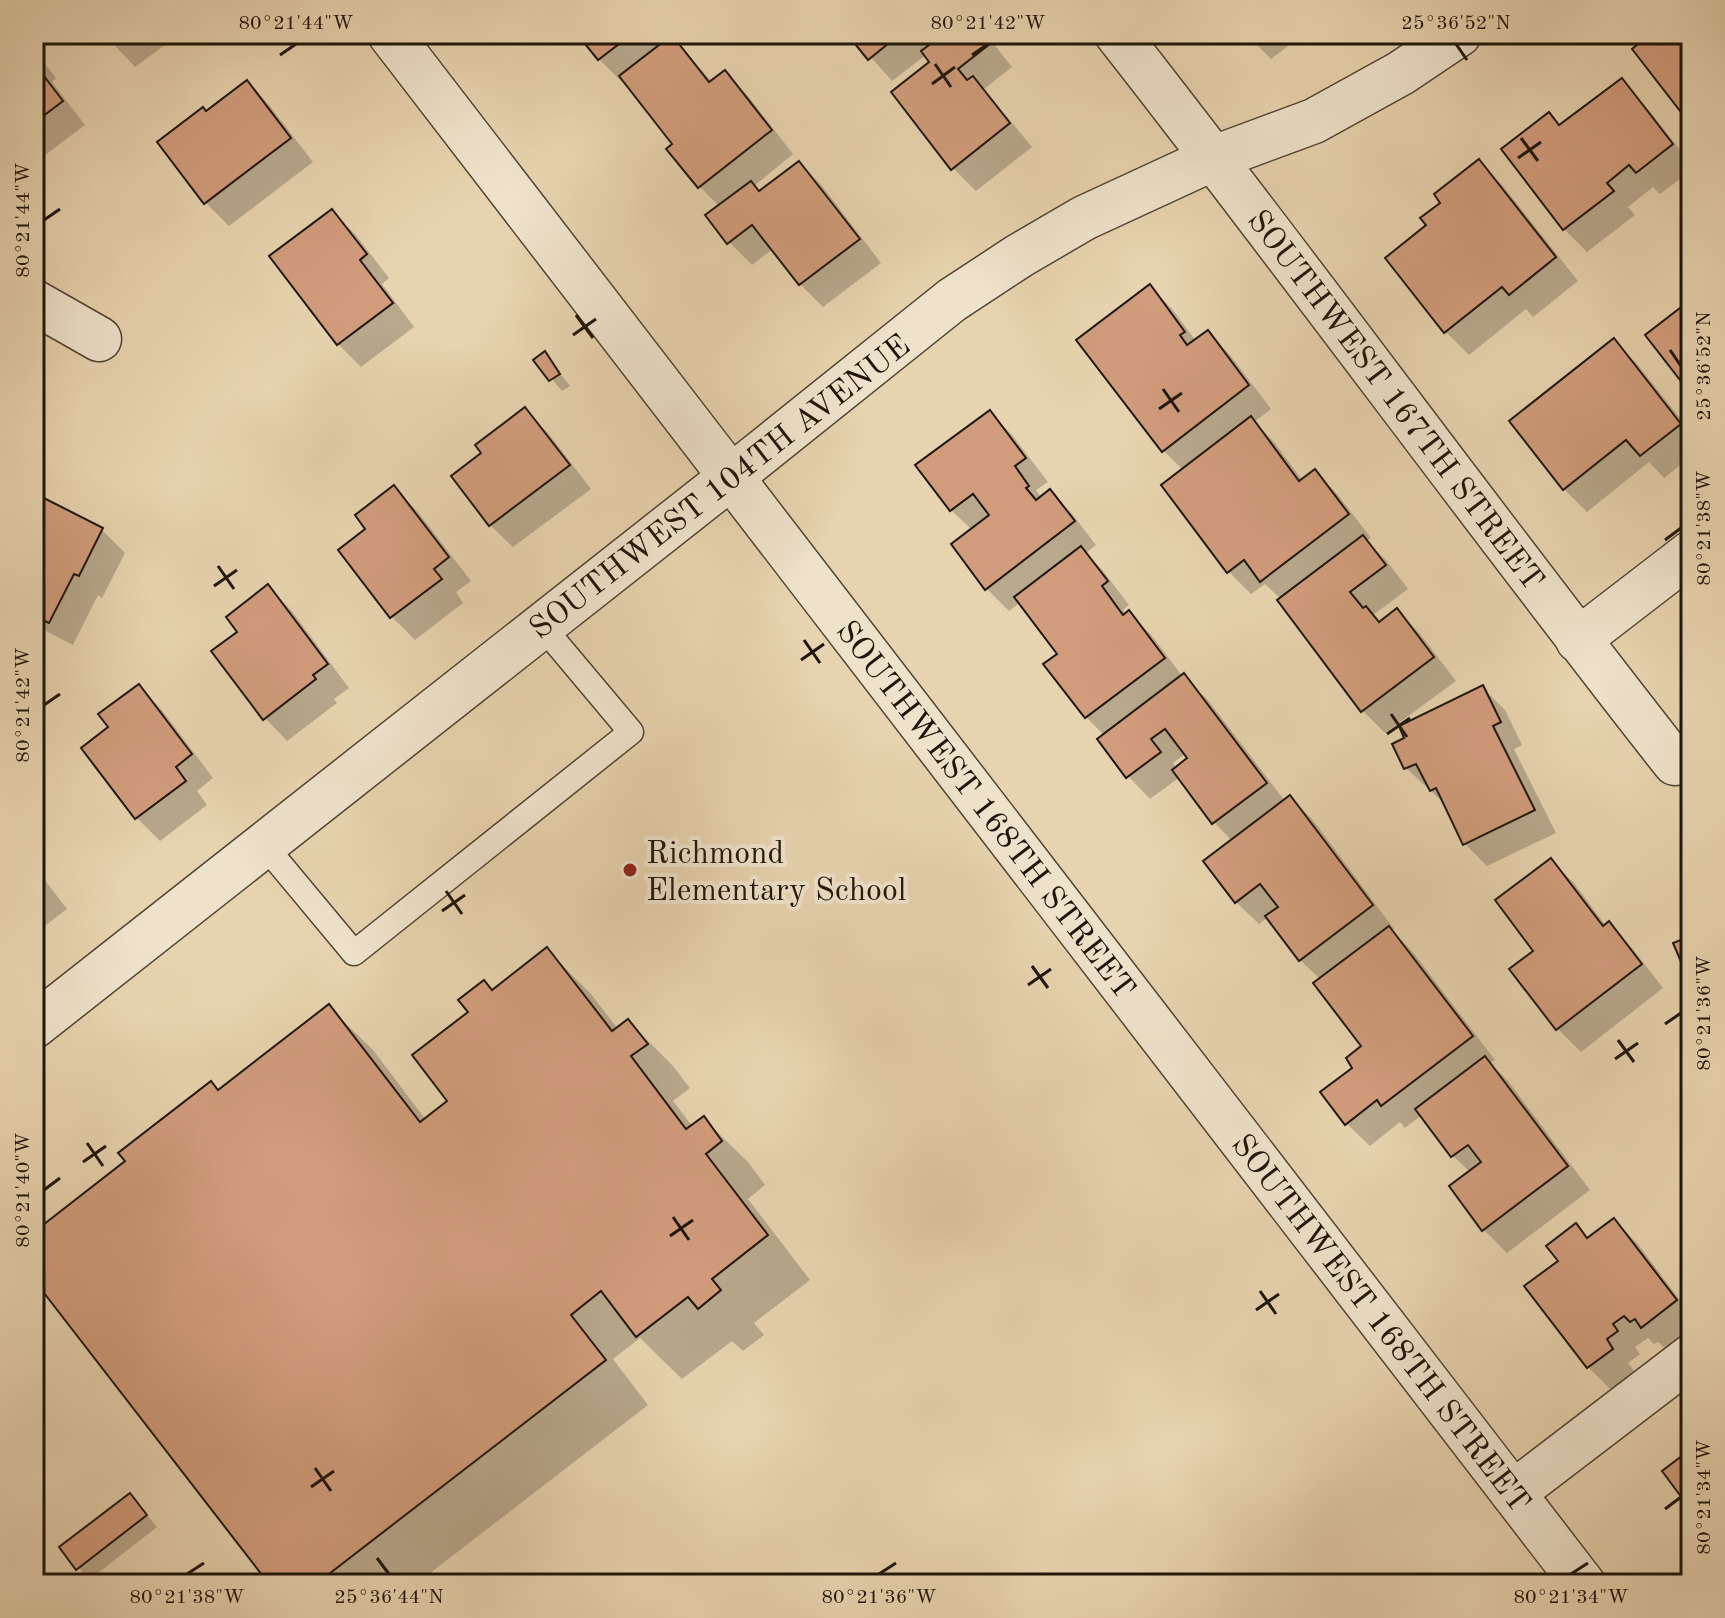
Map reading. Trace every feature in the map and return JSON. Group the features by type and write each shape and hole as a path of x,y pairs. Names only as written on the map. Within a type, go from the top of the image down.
{"street":[{"name":"SOUTHWEST 168TH STREET","path":"390,34 1583,1584"},
{"name":"SOUTHWEST 167TH STREET","path":"1117,34 1675,763"},
{"name":"SOUTHWEST 104TH AVENUE","path":"34,1026 952,300 1084,218 1214,158 1314,121 1401,73 1459,34"},
{"path":"34,302 99,339"},
{"path":"1578,640 1691,553"},
{"path":"1513,1493 1691,1357"}],"lane":[{"path":"264,845 354,953 631,732 542,626"}],"building":[{"path":"577,34 632,34 598,60"},
{"path":"847,34 900,34 868,60"},
{"path":"944,34 984,34 991,43 958,69 967,80 973,76 1010,123 951,170 891,92 929,62 921,51"},
{"path":"1650,34 1691,34 1691,125 1632,49"},
{"path":"672,35 709,82 725,70 772,130 698,188 666,149 672,144 619,76"},
{"path":"34,63 63,101 34,123"},
{"path":"1622,78 1673,144 1636,173 1629,165 1607,183 1614,191 1563,230 1501,149 1549,112 1559,125"},
{"path":"247,80 291,138 204,204 157,142 203,107 206,111"},
{"path":"1479,159 1556,257 1509,295 1502,287 1444,333 1385,258 1426,225 1420,218 1440,203 1434,194"},
{"path":"799,161 860,239 799,285 752,225 727,244 705,215 751,181 759,191"},
{"path":"332,209 367,254 360,260 393,303 337,345 269,256"},
{"path":"1150,284 1185,332 1180,335 1187,345 1208,330 1249,385 1162,452 1076,340"},
{"path":"1680,308 1684,315 1691,310 1691,394 1645,335"},
{"path":"1614,338 1681,424 1640,456 1626,440 1563,490 1509,421"},
{"path":"545,351 560,374 549,381 533,360"},
{"path":"525,407 570,465 489,526 451,476 481,453 475,445"},
{"path":"990,410 1026,458 1015,466 1029,486 1026,488 1036,500 1050,489 1075,521 985,590 951,544 989,515 973,494 950,511 915,465"},
{"path":"1251,416 1299,481 1315,469 1349,514 1260,582 1244,560 1227,573 1161,485"},
{"path":"394,485 449,557 434,569 442,579 390,618 338,550 365,529 355,515"},
{"path":"34,493 103,528 79,576 74,574 49,623 34,616"},
{"path":"1363,535 1386,565 1350,592 1379,622 1397,608 1434,657 1361,712 1277,600"},
{"path":"1081,546 1108,581 1102,586 1123,615 1129,610 1165,658 1085,718 1043,664 1057,654 1014,597"},
{"path":"268,584 328,664 313,675 316,679 263,720 211,651 237,632 226,617"},
{"path":"1184,673 1267,783 1212,824 1172,770 1187,758 1165,729 1151,739 1161,752 1126,778 1097,739"},
{"path":"139,684 192,754 176,767 186,781 135,819 81,748 108,727 98,714"},
{"path":"1483,685 1501,722 1493,726 1535,810 1463,845 1436,788 1430,791 1416,764 1404,769 1392,744 1404,738 1399,726"},
{"path":"1290,795 1373,905 1299,961 1265,916 1278,907 1260,884 1235,903 1203,861"},
{"path":"1551,858 1603,926 1609,921 1642,964 1556,1030 1509,969 1533,951 1495,900"},
{"path":"1389,926 1473,1036 1381,1106 1377,1100 1345,1125 1320,1092 1352,1068 1346,1058 1361,1046 1313,983"},
{"path":"1691,936 1691,985 1673,943"},
{"path":"547,947 612,1031 628,1019 648,1044 631,1056 686,1129 704,1116 722,1141 706,1154 768,1235 712,1279 721,1290 698,1309 688,1297 636,1337 601,1291 571,1315 606,1360 316,1584 269,1584 34,1280 34,1232 125,1161 118,1153 211,1081 218,1090 329,1004 420,1122 447,1101 412,1055 468,1012 458,1000 484,980 492,990"},
{"path":"1485,1056 1568,1166 1482,1231 1449,1186 1481,1162 1468,1145 1451,1157 1415,1109"},
{"path":"1614,1218 1677,1300 1641,1328 1635,1319 1630,1322 1624,1316 1613,1324 1618,1331 1607,1339 1613,1349 1587,1368 1524,1286 1558,1261 1546,1246 1576,1223 1587,1238"},
{"path":"1691,1449 1691,1510 1662,1471"},
{"path":"130,1493 147,1515 76,1570 59,1547"}],"place":[{"name":"Richmond Elementary School","path":"630,870"}]}
